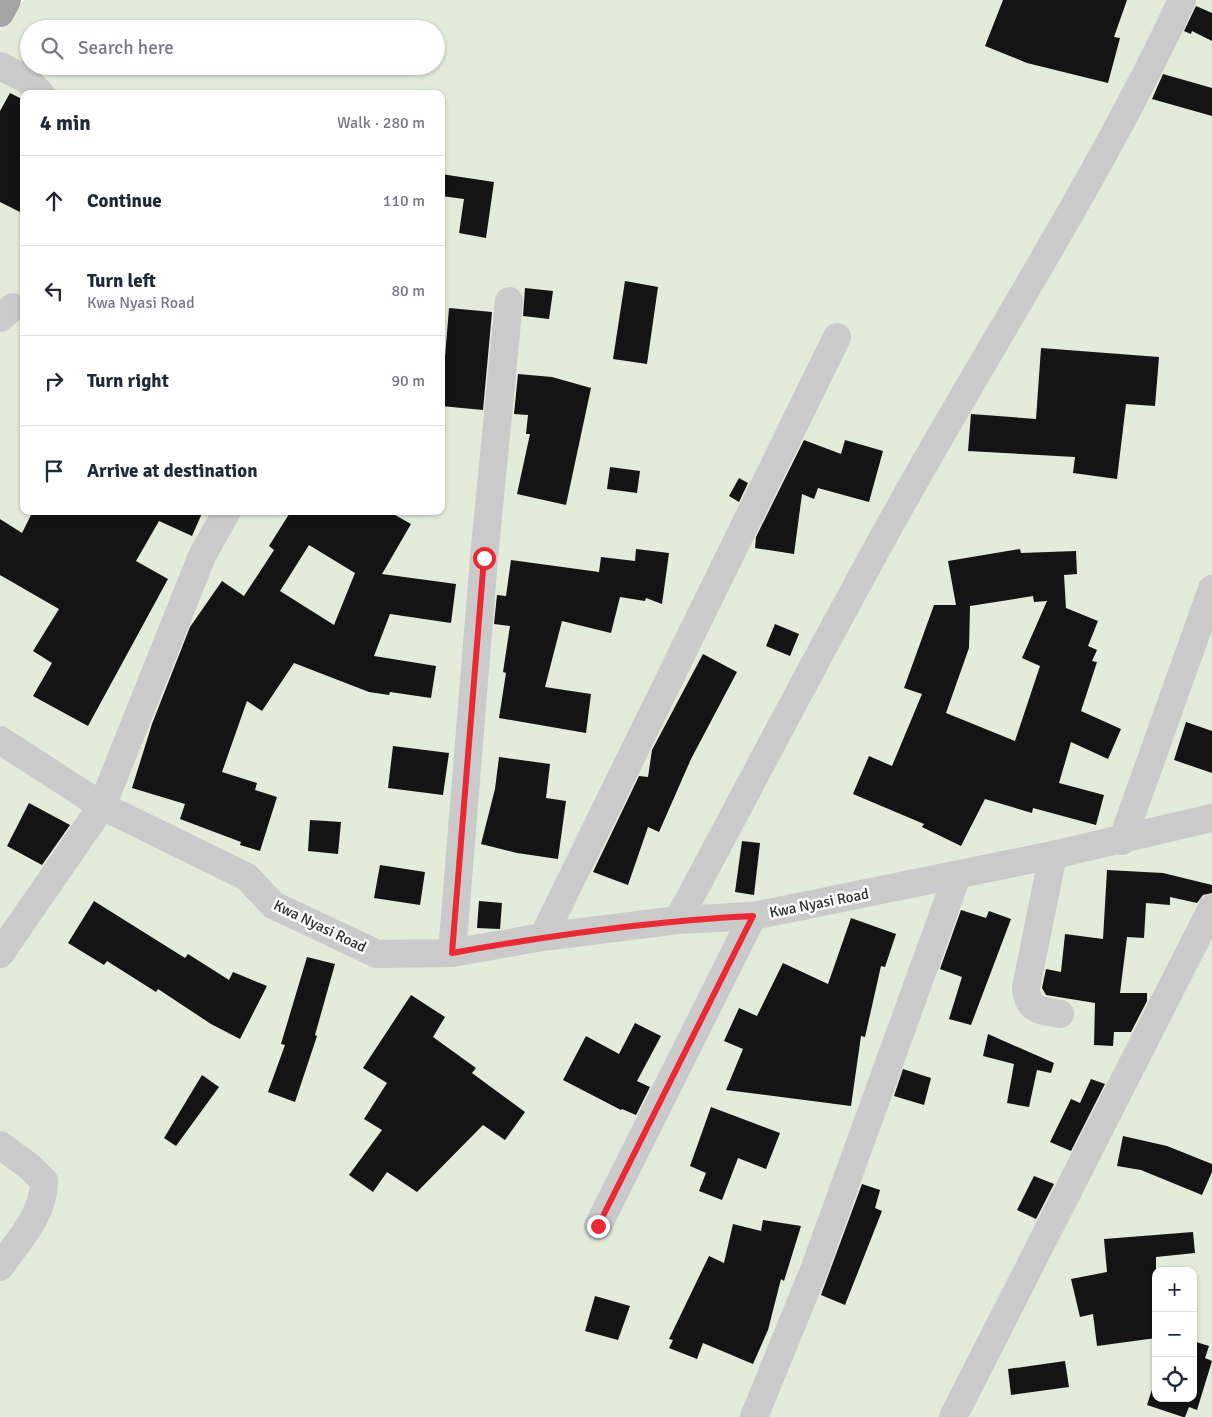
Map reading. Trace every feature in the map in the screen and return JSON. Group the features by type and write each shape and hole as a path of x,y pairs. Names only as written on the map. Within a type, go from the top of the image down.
{"main road":[{"path":"0,12 7,0"}],"street":[{"path":"678,920 901,506 1065,225 1165,36 1182,0"},
{"path":"0,66 26,79 36,90"},
{"path":"452,953 484,558 509,301"},
{"path":"543,936 837,337"},
{"path":"0,954 102,806 202,556 225,515"},
{"path":"1122,840 1212,589"},
{"name":"Kwa Nyasi Road","path":"0,740 102,806 247,876 273,905 377,954 452,953 543,936 678,920 753,916 1053,856 1212,818"},
{"path":"1053,856 1026,987 1026,995 1028,1003 1035,1008 1060,1014"},
{"path":"754,1417 814,1270 957,876"},
{"path":"953,1417 1212,908"},
{"path":"598,1226 753,916"},
{"path":"0,1145 30,1168 44,1182 44,1196 39,1211 0,1267"}],"green space":[{"path":"24,0 1212,0 1212,1417 0,1417 0,29"}],"building":[{"path":"1003,0 1127,0 1114,37 1120,38 1108,83 1027,63 985,46"},
{"path":"1196,6 1212,13 1212,41 1192,31 1191,34 1184,31"},
{"path":"1163,74 1212,88 1212,116 1152,99"},
{"path":"10,93 20,98 20,212 0,202 0,111"},
{"path":"445,175 494,182 486,238 459,233 464,199 445,197"},
{"path":"625,281 658,287 647,364 613,359"},
{"path":"525,288 553,291 549,319 523,316"},
{"path":"449,308 492,312 483,410 445,406 445,357"},
{"path":"1041,348 1159,357 1155,406 1126,404 1117,479 1073,473 1075,457 968,451 971,414 1036,419"},
{"path":"518,374 552,377 591,388 566,505 517,494 530,434 526,434 528,415 514,414"},
{"path":"804,440 841,454 845,440 883,451 869,502 818,488 814,499 802,494 794,554 755,548 756,537"},
{"path":"610,467 640,471 637,493 607,489"},
{"path":"739,478 748,483 739,502 729,496"},
{"path":"31,515 201,515 192,536 159,521 136,561 168,579 88,726 33,696 52,663 33,651 59,609 0,575 0,519 22,533"},
{"path":"288,515 395,515 411,524 382,574 456,584 451,623 390,614 374,656 436,666 431,698 390,692 389,695 369,692 294,663 262,711 247,701 222,772 257,783 255,790 277,797 260,851 240,845 241,842 180,819 185,804 132,788 152,724 190,627 222,581 244,596 274,550 269,546","holes":["309,545 355,573 334,625 280,591"]},
{"path":"636,549 669,553 662,604 646,598 645,601 620,597 611,633 562,621 545,687 591,694 586,733 499,718 506,673 503,672 510,626 494,624 497,595 506,596 511,560 599,572 601,557 635,561"},
{"path":"1020,549 1021,553 1076,551 1077,574 1064,575 1066,608 1098,621 1088,646 1097,650 1092,661 1097,662 1081,711 1121,729 1108,759 1071,742 1059,783 1104,795 1096,825 1033,808 1032,813 985,799 961,846 922,827 924,824 853,794 869,756 892,766 922,694 904,688 934,605 956,605 948,561","holes":["1033,596 1034,602 1047,601 1022,658 1040,666 1015,741 946,713 969,648 970,606"]},
{"path":"775,624 799,634 790,656 766,646"},
{"path":"703,654 737,672 691,759 659,832 648,827 628,885 593,872 639,776 648,777 652,750"},
{"path":"1186,722 1212,731 1212,773 1174,760"},
{"path":"393,746 449,753 443,795 388,788"},
{"path":"499,757 550,764 546,798 566,801 558,859 517,853 481,844 495,789"},
{"path":"29,803 70,825 42,865 7,846"},
{"path":"310,820 341,822 338,854 308,851"},
{"path":"742,841 760,843 754,895 735,892"},
{"path":"380,865 425,872 420,905 374,898"},
{"path":"1107,870 1163,873 1212,885 1212,893 1203,895 1197,903 1170,897 1170,905 1146,903 1144,938 1127,937 1120,993 1147,993 1147,1001 1131,1032 1114,1032 1113,1046 1094,1045 1095,1003 1046,995 1042,988 1046,969 1061,972 1065,934 1103,939"},
{"path":"94,901 185,958 188,954 229,980 233,972 267,986 240,1039 211,1024 158,989 156,992 107,961 104,965 68,943"},
{"path":"479,901 502,903 500,929 477,928"},
{"path":"961,910 986,918 989,911 1011,919 971,1025 949,1019 962,977 940,969"},
{"path":"851,918 896,934 885,967 881,966 865,1037 861,1036 851,1106 726,1090 743,1049 724,1041 739,1008 757,1016 783,963 828,984"},
{"path":"307,957 335,964 315,1035 317,1036 295,1102 268,1092 285,1045 281,1044"},
{"path":"411,995 445,1017 433,1037 476,1068 472,1073 525,1112 505,1140 483,1125 417,1192 387,1172 373,1192 349,1175 382,1130 364,1119 387,1083 363,1068"},
{"path":"635,1023 661,1036 637,1081 650,1087 636,1115 621,1110 563,1080 586,1036 619,1054"},
{"path":"988,1034 1054,1063 1051,1073 1037,1070 1029,1107 1007,1103 1014,1064 983,1056"},
{"path":"903,1069 931,1078 924,1105 894,1096"},
{"path":"202,1075 219,1087 176,1146 164,1138"},
{"path":"1091,1079 1105,1084 1071,1151 1050,1142 1071,1099 1080,1103"},
{"path":"711,1107 780,1133 766,1169 738,1158 722,1200 699,1191 706,1173 690,1166"},
{"path":"1123,1136 1167,1146 1212,1164 1212,1172 1202,1195 1141,1170 1117,1166"},
{"path":"1034,1176 1054,1184 1036,1219 1017,1210"},
{"path":"862,1184 880,1190 875,1208 882,1211 845,1305 821,1295"},
{"path":"763,1220 801,1226 784,1281 781,1279 768,1330 753,1364 703,1343 697,1359 669,1348 673,1340 669,1339 709,1256 724,1263 733,1224 761,1231"},
{"path":"1193,1232 1195,1253 1156,1257 1156,1267 1152,1267 1152,1339 1097,1346 1093,1314 1080,1317 1071,1279 1107,1272 1104,1239"},
{"path":"595,1296 630,1306 618,1340 585,1331"},
{"path":"1197,1342 1209,1346 1205,1358 1212,1361 1197,1410 1189,1407 1185,1417 1183,1417 1147,1405 1152,1389 1152,1402 1197,1402"},
{"path":"1065,1361 1069,1387 1011,1395 1008,1369"}],"route":[{"path":"484,558 452,953 543,936 678,920 753,916 598,1226"}]}
